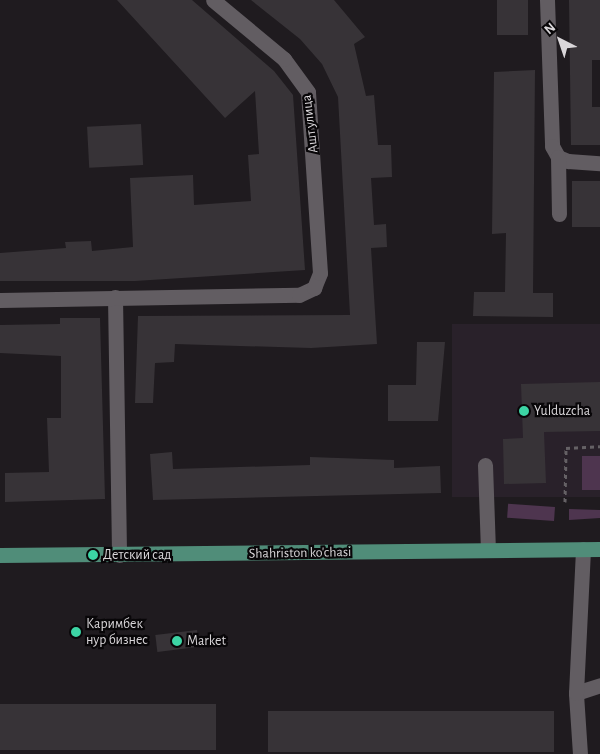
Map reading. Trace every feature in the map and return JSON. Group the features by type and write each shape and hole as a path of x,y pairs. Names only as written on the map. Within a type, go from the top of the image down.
{"main road":[{"name":"Shahriston ko'chasi","path":"0,555 600,549"}],"street":[{"name":"Ашт улица","path":"115,297 299,295 314,288 320,273 308,92 284,59 213,0"},
{"path":"547,0 552,146 558,157 559,214"},
{"path":"558,157 600,163"},
{"path":"0,300 115,297 119,555"},
{"path":"485,465 488,550"},
{"path":"580,754 576,692 583,549"},
{"path":"576,692 600,685"}],"path":[{"path":"564,502 566,448 600,446"}],"shaded area":[{"name":"Yulduzcha","path":"452,324 600,324 600,497 452,497"},
{"path":"582,456 600,456 600,490 582,490"},
{"path":"508,504 555,507 554,521 507,518"},
{"path":"569,509 600,510 600,518 569,520"}],"building":[{"path":"117,0 192,0 274,71 293,95 305,270 135,281 0,281 0,253 66,248 65,242 91,241 92,251 133,247 130,178 193,175 194,205 251,201 248,155 259,154 255,91 225,118"},
{"path":"251,0 334,0 365,37 354,44 366,96 374,95 378,145 391,145 392,177 371,178 374,225 386,224 387,247 371,248 377,344 311,348 175,344 174,362 155,363 153,403 135,403 138,316 350,315 338,97 322,64 300,39"},
{"path":"497,0 528,0 528,35 497,35"},
{"path":"569,0 600,0 600,60 592,60 592,107 600,107 600,145 571,145"},
{"path":"535,70 533,293 553,293 553,317 473,316 474,292 505,292 506,233 492,234 494,72"},
{"path":"141,124 143,165 89,168 87,127"},
{"path":"572,181 600,181 600,227 572,227"},
{"path":"60,318 100,318 105,499 5,502 5,473 49,472 47,418 61,418 61,356 0,353 0,325 60,324"},
{"path":"417,342 445,342 438,421 388,421 388,385 416,385"},
{"path":"600,382 600,431 544,432 546,483 504,484 503,439 523,438 521,384"},
{"path":"172,452 173,469 310,465 310,457 394,460 394,468 440,466 441,493 153,500 150,454"},
{"path":"197,630 199,647 157,652 155,635"},
{"path":"0,704 216,704 216,750 0,750"},
{"path":"268,711 554,711 554,752 268,752"}],"place":[{"name":"Yulduzcha","path":"524,411"},
{"name":"Детский сад","path":"93,555"},
{"name":"Каримбек нур бизнес","path":"76,632"},
{"name":"Market","path":"177,641"}]}
